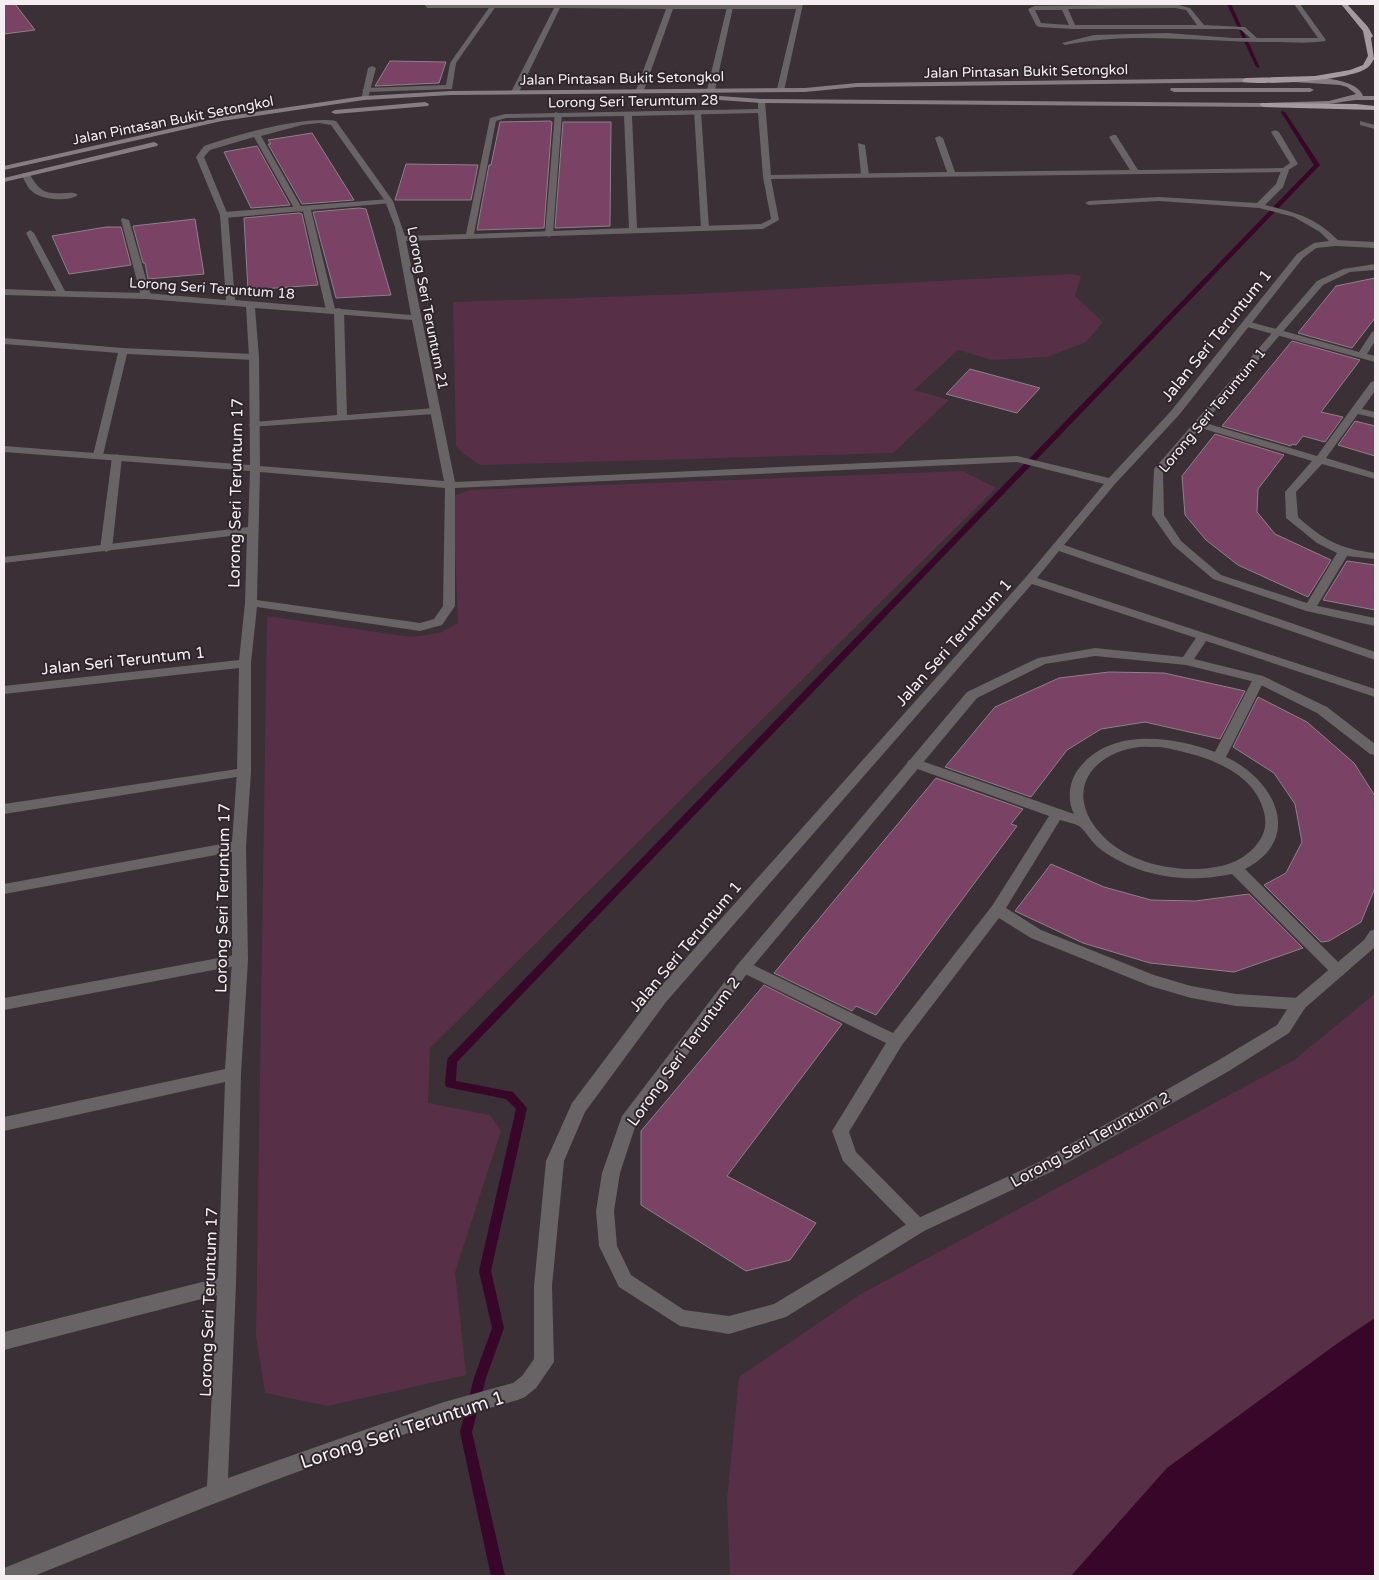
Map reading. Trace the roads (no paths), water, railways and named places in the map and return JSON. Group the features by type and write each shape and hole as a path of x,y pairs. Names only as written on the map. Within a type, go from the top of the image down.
{"highway":[{"path":"1344,4 1366,28 1375,44"},
{"path":"1246,80 1340,76 1361,70 1368,65 1372,58 1366,28"},
{"path":"1264,106 1356,106 1375,108"}],"main road":[{"name":"Jalan Pintasan Bukit Setongkol","path":"4,168 222,120 364,98 451,93 805,90 857,85 1246,80 1334,82 1354,88 1360,93 1359,97 1350,100 1264,106 761,101 720,98"},
{"path":"1326,89 1366,89"},
{"path":"805,90 1082,91"},
{"path":"1170,90 1317,90"},
{"name":"Jalan Pintasan Bukit Setongkol","path":"481,102 720,98 1375,98"},
{"path":"331,112 434,103"},
{"name":"Jalan Pintasan Bukit Setongkol","path":"245,124 321,114"},
{"name":"Jalan Pintasan Bukit Setongkol","path":"168,140 218,129"},
{"name":"Jalan Pintasan Bukit Setongkol","path":"4,180 158,142"},
{"path":"36,160 40,166 56,168"}],"street":[{"path":"1065,43 1094,37 1157,35 1233,40 1323,40 1297,4"},
{"path":"427,5 799,6 780,89"},
{"path":"366,90 449,87 453,64 493,6"},
{"path":"515,92 558,6"},
{"path":"640,90 670,7"},
{"path":"711,90 730,7"},
{"path":"1201,26 1188,9 1182,7 1064,7 1031,9 1039,25 1073,27 1240,27 1254,40"},
{"path":"1064,7 1073,27"},
{"path":"364,98 372,68"},
{"path":"402,239 763,226 775,220 767,177 761,101"},
{"name":"Lorong Seri Terumtum 28","path":"469,238 493,120 505,116 558,114 762,111"},
{"path":"697,112 705,228"},
{"path":"628,113 633,231"},
{"path":"549,234 558,114"},
{"name":"Lorong Seri Teruntum 21","path":"251,603 420,627 438,622 449,606 450,485 434,411 402,239 389,201 333,124 319,121 302,122 256,134"},
{"path":"1363,123 1375,127"},
{"path":"767,177 1285,170 1294,164 1275,132"},
{"path":"231,303 224,215 200,156 207,148 256,134 303,209 335,311 342,418"},
{"path":"1113,137 1135,171"},
{"path":"940,138 952,174"},
{"path":"861,145 865,175"},
{"path":"1259,206 1280,185 1285,170"},
{"path":"26,175 34,189 43,194 74,195"},
{"path":"1089,203 1159,199 1259,206 1298,215 1323,230 1336,243"},
{"path":"224,215 389,201"},
{"path":"125,220 146,296"},
{"path":"30,233 62,294"},
{"name":"Jalan Seri Teruntum 1","path":"578,1108 660,998 1030,579 1111,482 1175,412 1300,256 1314,246 1336,243 1375,245"},
{"name":"Lorong Seri Teruntum 1","path":"1375,267 1351,269 1334,274 1320,283 1158,471 1158,515 1177,543 1218,576 1310,608 1375,622"},
{"name":"Lorong Seri Teruntum 18","path":"4,292 146,296 417,318"},
{"name":"Lorong Seri Teruntum 17","path":"218,1492 227,1284 233,1074 240,960 239,846 244,772 245,663 251,603 255,468 254,357 250,304"},
{"path":"1247,324 1375,359"},
{"path":"1362,355 1375,334"},
{"path":"4,341 122,351 254,357"},
{"path":"98,455 122,351"},
{"path":"1375,384 1319,460 1290,492 1292,518 1315,539 1343,553 1375,556"},
{"path":"1354,410 1375,416"},
{"path":"254,425 434,411"},
{"path":"1198,424 1375,476"},
{"path":"4,449 117,456 450,485 1017,460 1111,482"},
{"path":"106,549 117,456"},
{"path":"4,560 252,530"},
{"path":"1056,546 1375,656"},
{"path":"1310,608 1343,553"},
{"path":"1202,596 1218,576"},
{"path":"1030,579 1375,693"},
{"path":"1186,661 1202,637"},
{"name":"Lorong Seri Teruntum 2","path":"1375,751 1322,710 1259,679 1186,661 1095,652 1042,661 972,695 744,967 628,1121 611,1173 606,1211 608,1246 625,1282 680,1318 730,1325 779,1311 918,1226 1047,1166 1223,1066 1283,1029 1299,1004 1369,944 1375,934"},
{"name":"Jalan Seri Teruntum 1","path":"4,690 245,663"},
{"path":"1219,758 1259,679"},
{"path":"1160,743 1190,747 1219,758 1245,773 1252,780 1264,793 1273,815 1271,836 1258,855 1235,868 1209,874 1180,874 1150,868 1123,857 1100,841 1084,823 1075,802 1077,782 1087,765 1106,752 1131,744 1160,743"},
{"path":"914,763 1084,823"},
{"path":"4,809 244,772"},
{"path":"918,1226 849,1156 840,1131 896,1041 997,910 1057,814"},
{"path":"4,889 239,846"},
{"path":"1235,868 1338,971"},
{"path":"997,910 1036,934 1150,980 1191,992 1236,1000 1299,1004"},
{"path":"4,1004 240,960"},
{"path":"744,967 896,1041"},
{"path":"4,1124 233,1074"},
{"name":"Lorong Seri Teruntum 1","path":"8,1576 218,1492 444,1411 518,1391 529,1382 544,1362 543,1286 555,1161 578,1108"},
{"path":"4,1341 227,1284"}],"waterway":[{"path":"1229,4 1258,67"},
{"path":"498,1576 466,1432 480,1378 498,1328 485,1271 522,1108 509,1095 450,1084 452,1061 1317,165 1283,112"}]}
